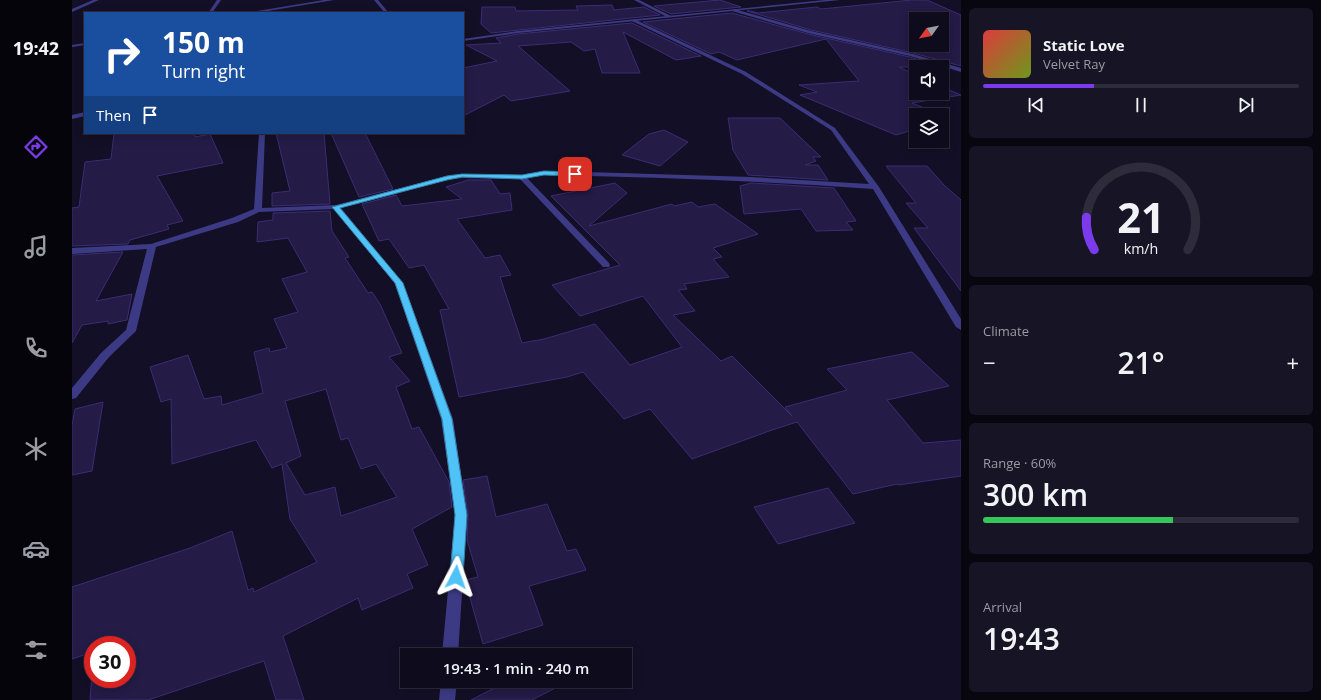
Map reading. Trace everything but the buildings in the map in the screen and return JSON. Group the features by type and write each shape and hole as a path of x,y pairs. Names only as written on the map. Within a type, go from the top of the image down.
{"street":[{"path":"72,11 97,0"},
{"path":"211,12 219,0"},
{"path":"254,12 332,0"},
{"path":"376,0 386,12"},
{"path":"636,0 669,16"},
{"path":"464,40 518,32 838,0"},
{"path":"734,10 810,32 911,55 961,70"},
{"path":"634,20 744,73 833,129 875,187 961,328"},
{"path":"72,46 84,44"},
{"path":"72,117 84,114"},
{"path":"258,210 262,134"},
{"path":"72,251 152,246 235,220 258,210 336,207 447,178 462,176 522,177 544,173 684,176 818,182 875,187"},
{"path":"522,177 606,265"},
{"path":"336,207 399,283 447,419 461,515 451,648"},
{"path":"72,395 105,355 131,331 152,246"},
{"path":"447,700 448,688"}],"route":[{"path":"456,577 461,515 447,419 399,283 336,207 447,178 462,176 522,177 544,173 575,174"}]}
